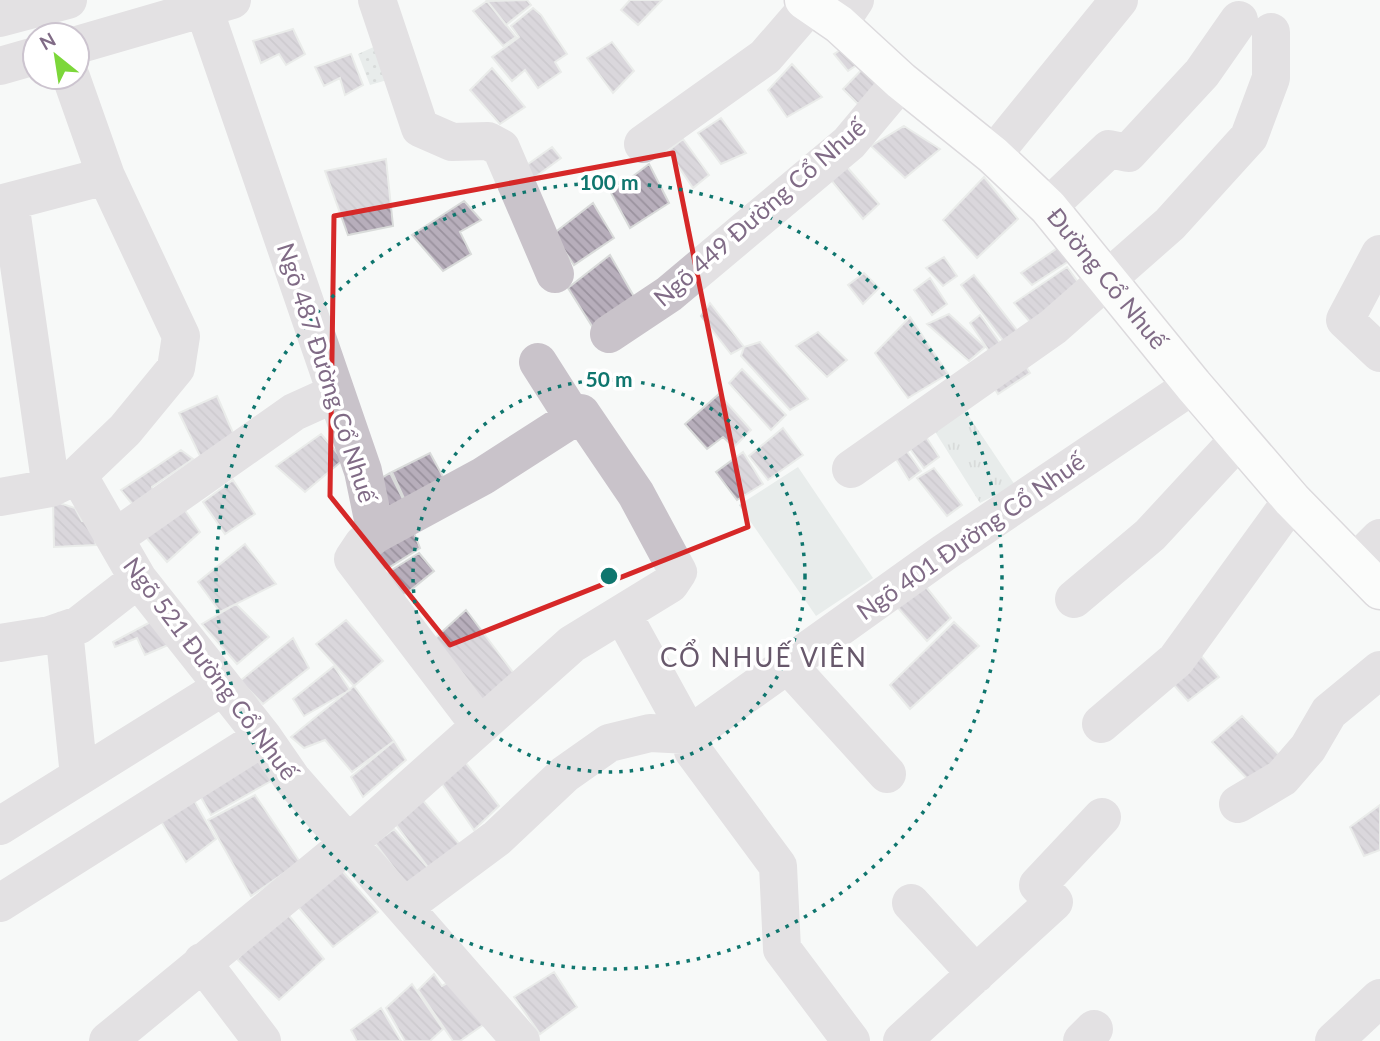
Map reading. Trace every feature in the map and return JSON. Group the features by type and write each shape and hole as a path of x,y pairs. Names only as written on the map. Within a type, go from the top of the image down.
{"main road":[{"name":"Đường Cổ Nhuế","path":"827,7 901,81 993,155 1048,207 1193,385 1292,500 1372,564"}],"street":[{"path":"0,18 68,0"},
{"path":"73,21 79,0"},
{"path":"377,0 420,128 452,142 488,141 501,148 555,274"},
{"path":"993,155 1119,0"},
{"path":"91,41 218,5"},
{"name":"Ngõ 487 Đường Cổ Nhuế","path":"218,5 336,393 363,471 353,557 480,726"},
{"path":"643,144 765,57 827,7"},
{"path":"851,469 1053,327 1170,224 1249,137 1271,78 1255,26 1202,73 1128,153 1109,149 1048,207"},
{"path":"0,66 21,59"},
{"name":"Ngõ 449 Đường Cổ Nhuế","path":"609,334 669,294 849,142 901,81"},
{"path":"0,497 65,482 125,430 163,409 176,368 181,335 106,176 76,91"},
{"path":"65,482 5,203 106,176"},
{"path":"1380,254 1345,320 1380,353"},
{"path":"538,362 573,417"},
{"name":"Ngõ 401 Đường Cổ Nhuế","path":"689,735 945,551 1193,385"},
{"path":"115,538 295,412 336,393"},
{"path":"108,1041 349,843 572,644 670,584 678,572 636,494 581,412 353,557"},
{"path":"1074,598 1150,535 1239,439"},
{"name":"Ngõ 521 Đường Cổ Nhuế","path":"65,482 115,538 138,579 221,688 263,737 292,779 404,906 512,1038"},
{"path":"1101,724 1176,660 1292,500"},
{"path":"0,643 79,625 138,579"},
{"path":"623,615 689,735 693,751 778,866 782,949 851,1041"},
{"path":"64,630 79,776"},
{"path":"789,665 887,774"},
{"path":"1238,803 1282,778 1308,748 1329,712 1380,670"},
{"path":"0,826 221,688"},
{"path":"404,906 497,838 565,774 609,743 650,733 689,735"},
{"path":"0,903 263,737"},
{"path":"902,1041 1054,902 1038,884 1102,817"},
{"path":"911,903 976,974"},
{"path":"202,962 262,1041"},
{"path":"1334,1041 1380,998"}],"highlighted area":[{"path":"673,153 748,527 450,645 330,496 334,216"}],"green space":[{"path":"387,41 394,78 370,85 358,54"},
{"path":"960,403 1015,485 980,503 929,422"},
{"path":"798,467 873,578 816,616 739,505"}],"building":[{"path":"527,0 531,5 506,25 487,1"},
{"path":"630,0 662,0 638,25 621,10"},
{"path":"487,1 516,37 503,46 473,11"},
{"path":"533,8 541,15 567,54 555,62 561,72 538,88 525,70 512,81 492,57 519,37 511,26"},
{"path":"293,29 305,54 286,65 279,54 261,63 253,41"},
{"path":"612,42 634,71 613,93 587,58"},
{"path":"853,42 867,58 848,71 834,54"},
{"path":"351,54 363,85 345,95 340,78 324,86 315,67"},
{"path":"870,61 884,78 858,104 843,89"},
{"path":"792,64 822,97 787,117 768,90"},
{"path":"492,68 525,107 500,124 470,90"},
{"path":"721,118 746,153 721,164 698,133"},
{"path":"904,126 940,149 905,178 871,146"},
{"path":"683,139 709,175 693,188 668,151"},
{"path":"552,147 561,158 534,178 524,167"},
{"path":"386,159 393,226 348,235 325,171"},
{"path":"840,159 879,204 863,219 827,175"},
{"path":"649,164 669,203 630,228 611,193"},
{"path":"984,177 1018,219 977,258 943,220"},
{"path":"464,201 481,220 460,232 471,254 443,271 412,235"},
{"path":"593,203 614,238 574,265 553,234"},
{"path":"1059,247 1069,261 1032,285 1021,273"},
{"path":"610,255 640,307 597,334 568,288"},
{"path":"944,257 957,276 943,286 926,268"},
{"path":"1067,267 1083,289 1036,329 1014,303"},
{"path":"864,273 879,288 863,304 848,285"},
{"path":"974,275 1020,334 1005,343 961,285"},
{"path":"930,278 947,304 932,315 914,290"},
{"path":"710,303 744,347 731,354 701,316"},
{"path":"949,314 985,347 969,361 927,324"},
{"path":"980,315 1003,347 991,354 970,323"},
{"path":"910,317 948,374 908,398 875,353"},
{"path":"818,332 847,360 827,377 796,346"},
{"path":"760,342 808,399 790,410 741,356 744,347"},
{"path":"1020,357 1030,373 998,394 988,378"},
{"path":"742,369 786,415 771,430 729,383"},
{"path":"719,394 751,430 734,447 723,437 707,449 685,424"},
{"path":"217,396 237,442 201,458 179,413"},
{"path":"217,396 237,442 201,458 179,413"},
{"path":"919,426 939,457 924,468 903,439"},
{"path":"783,428 803,455 768,480 749,456"},
{"path":"321,434 343,460 305,492 276,466"},
{"path":"901,443 921,471 909,480 891,451"},
{"path":"181,450 193,459 152,487 157,504 141,515 121,490"},
{"path":"743,452 763,484 737,500 716,472"},
{"path":"430,453 448,486 408,507 392,472"},
{"path":"934,468 962,505 947,516 917,478"},
{"path":"390,473 407,507 384,519 370,485"},
{"path":"233,480 255,514 225,534 203,502"},
{"path":"177,499 200,532 167,562 140,530"},
{"path":"53,501 75,508 82,521 91,521 96,545 54,547"},
{"path":"409,520 420,548 377,575 363,548"},
{"path":"245,544 276,584 220,612 198,582"},
{"path":"419,553 434,571 396,602 379,578"},
{"path":"918,577 951,618 927,641 890,599"},
{"path":"236,604 269,637 237,664 202,624"},
{"path":"466,610 518,679 483,713 432,641"},
{"path":"156,619 175,642 145,655 137,638 115,647 113,642"},
{"path":"346,620 383,661 354,686 316,644"},
{"path":"954,622 979,646 910,709 890,685"},
{"path":"293,638 309,668 263,704 240,681"},
{"path":"1186,638 1219,677 1188,701 1156,665"},
{"path":"334,666 350,690 304,716 293,699"},
{"path":"354,686 394,741 352,772 325,740 304,748 291,737"},
{"path":"1242,716 1285,761 1256,788 1212,742"},
{"path":"394,741 406,760 363,797 351,777"},
{"path":"260,745 280,776 211,815 194,785"},
{"path":"462,758 499,806 474,830 438,778"},
{"path":"188,790 216,839 186,862 156,813"},
{"path":"255,795 300,862 251,896 208,820"},
{"path":"420,797 467,853 436,878 394,822"},
{"path":"1380,805 1380,850 1364,856 1350,827"},
{"path":"394,829 430,870 409,888 375,843"},
{"path":"337,865 378,912 333,947 294,902"},
{"path":"286,912 324,959 279,1000 237,959"},
{"path":"554,972 577,1007 540,1034 514,997"},
{"path":"434,974 442,986 462,975 493,1018 460,1041 453,1041 418,990"},
{"path":"412,984 443,1029 430,1041 405,1041 386,1008"},
{"path":"381,1008 401,1041 357,1041 351,1030"}],"district":[{"name":"CỔ NHUẾ VIÊN","path":"764,658"}]}
